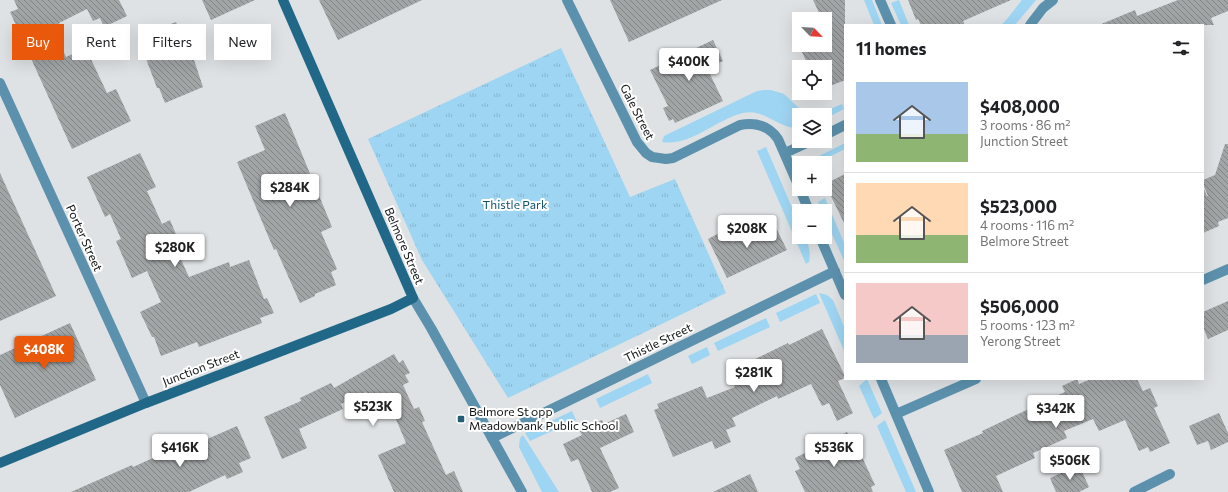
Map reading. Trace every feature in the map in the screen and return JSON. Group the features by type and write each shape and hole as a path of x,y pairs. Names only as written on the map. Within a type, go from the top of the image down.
{"main road":[{"name":"Belmore Street","path":"283,0 413,298"},
{"name":"Junction Street","path":"0,464 146,403 391,308 413,298"}],"street":[{"name":"Gale Street","path":"567,0 637,142 646,153 658,159 673,158 740,125 762,125 768,128 778,139 792,171"},
{"path":"880,0 891,24"},
{"path":"1031,24 1043,8 1053,0"},
{"name":"Porter Street","path":"0,83 146,403"},
{"path":"832,132 844,126"},
{"path":"785,154 797,148"},
{"path":"823,244 844,293"},
{"path":"1204,280 1228,270"},
{"name":"Thistle Street","path":"492,438 835,271"},
{"name":"Belmore Street","path":"413,298 522,492"},
{"path":"881,380 929,492"},
{"path":"896,414 974,380"},
{"path":"1134,492 1170,474"}],"green space":[{"path":"864,0 872,0 882,24 874,24"},
{"path":"899,0 909,24 901,24 891,3"},
{"path":"1022,0 1036,0 1016,24 1002,24"},
{"name":"Thistle Park","path":"561,48 630,197 675,179 726,293 508,398 422,260 368,139"},
{"path":"771,90 784,94 799,108 792,108 792,127 758,113 751,112 733,116 693,137 672,142 662,142 664,136 757,91"},
{"path":"842,104 844,109 832,115 832,108"},
{"path":"844,144 844,150 831,156 819,156"},
{"path":"766,147 792,208 792,232 757,151"},
{"path":"825,198 828,204 819,204 818,202"},
{"path":"832,214 844,243 844,261 832,234"},
{"path":"797,244 808,244 810,259 806,264"},
{"path":"819,293 827,295 833,300 844,327 844,351"},
{"path":"816,294 820,303 780,322 776,313"},
{"path":"766,318 770,327 718,351 714,343"},
{"path":"707,347 710,355 692,364 688,356"},
{"path":"648,374 652,383 600,408 596,399"},
{"path":"867,380 882,413 874,419 859,386"},
{"path":"572,411 576,420 530,441 525,433"},
{"path":"885,420 916,492 906,492 877,426"},
{"path":"523,435 559,492 542,492 519,447 520,438"}],"building":[{"path":"14,0 119,0 127,16 110,24 103,24 100,18 93,21 87,9 59,24 15,24 10,12 18,9"},
{"path":"202,0 255,0 211,20"},
{"path":"319,0 422,0 338,40"},
{"path":"610,0 722,0 629,42"},
{"path":"813,0 845,0 844,80 832,85 832,60 806,60 802,52 832,52 832,12 819,12"},
{"path":"908,0 1011,0 963,21 964,24 920,24 918,19 916,20"},
{"path":"1178,0 1228,0 1228,11 1211,18 1214,25 1101,24 1135,10 1137,16"},
{"path":"713,40 723,61 707,68 723,101 675,123 673,119 669,121 663,108 668,106 650,70"},
{"path":"64,53 66,57 72,54 72,60 91,60 107,93 116,89 131,121 72,149 32,60 64,60"},
{"path":"146,60 194,60 203,87 165,103 159,88 157,88"},
{"path":"285,113 332,227 321,232 337,269 331,272 336,285 315,294 315,296 300,303 276,249 274,250 237,162 265,150 255,126"},
{"path":"1225,144 1228,144 1228,218 1218,222 1219,226 1204,233 1204,189 1208,196 1204,186 1204,180 1215,175"},
{"path":"140,153 156,187 147,191 162,224 170,220 178,239 173,242 189,277 229,262 230,267 249,260 264,299 267,298 274,313 260,318 262,323 199,347 197,342 161,356 154,337 152,337 140,312 161,302 147,271 132,278 116,241 121,239 110,214 105,217 87,177"},
{"path":"0,173 56,296 0,321"},
{"path":"844,174 844,223 831,196 832,180"},
{"path":"773,222 787,250 727,278 708,239 727,229 733,242"},
{"path":"1228,301 1228,330 1208,339 1204,329 1204,312"},
{"path":"70,323 96,380 15,418 0,385 0,355"},
{"path":"822,329 844,374 844,378 838,381 853,413 837,421 829,403 822,406 811,384 778,399 777,396 732,418 736,426 726,430 731,442 715,449 712,441 673,457 654,410 659,408 657,404 702,386 707,398 735,387 729,372 788,343 789,345"},
{"path":"394,354 399,363 403,360 410,373 405,375 409,382 403,385 414,409 419,407 425,421 422,422 446,475 454,471 463,492 394,492 378,455 406,443 393,412 384,416 375,396 370,399 366,392 341,404 343,409 299,429 307,448 282,459 264,417 301,401 300,398 331,383 334,388"},
{"path":"1075,380 1077,380 1079,384 1089,380 1138,380 1143,391 1150,388 1158,406 1154,408 1170,443 1150,452 1148,447 1139,451 1125,420 1099,431 1093,419 1064,431 1067,438 1033,453 1035,458 996,476 1003,492 962,492 944,450 983,433 982,431 1065,392 1062,386"},
{"path":"1219,413 1228,433 1228,442 1211,450 1208,441 1197,445 1189,426"},
{"path":"626,414 634,432 600,448 619,488 610,492 592,492 578,459 571,462 563,444 582,435 579,430 602,420 604,424"},
{"path":"237,426 251,458 239,463 243,472 227,479 225,475 189,492 71,492 132,465 133,467 188,444 189,447"},
{"path":"847,432 853,445 856,444 875,485 871,487 873,492 805,492 795,471 800,469 795,458"},
{"path":"1079,465 1089,487 1079,492 1056,492 1050,478"},
{"path":"750,474 758,492 713,492"}],"place":[{"name":"Belmore St opp Meadowbank Public School","path":"461,419"}]}
